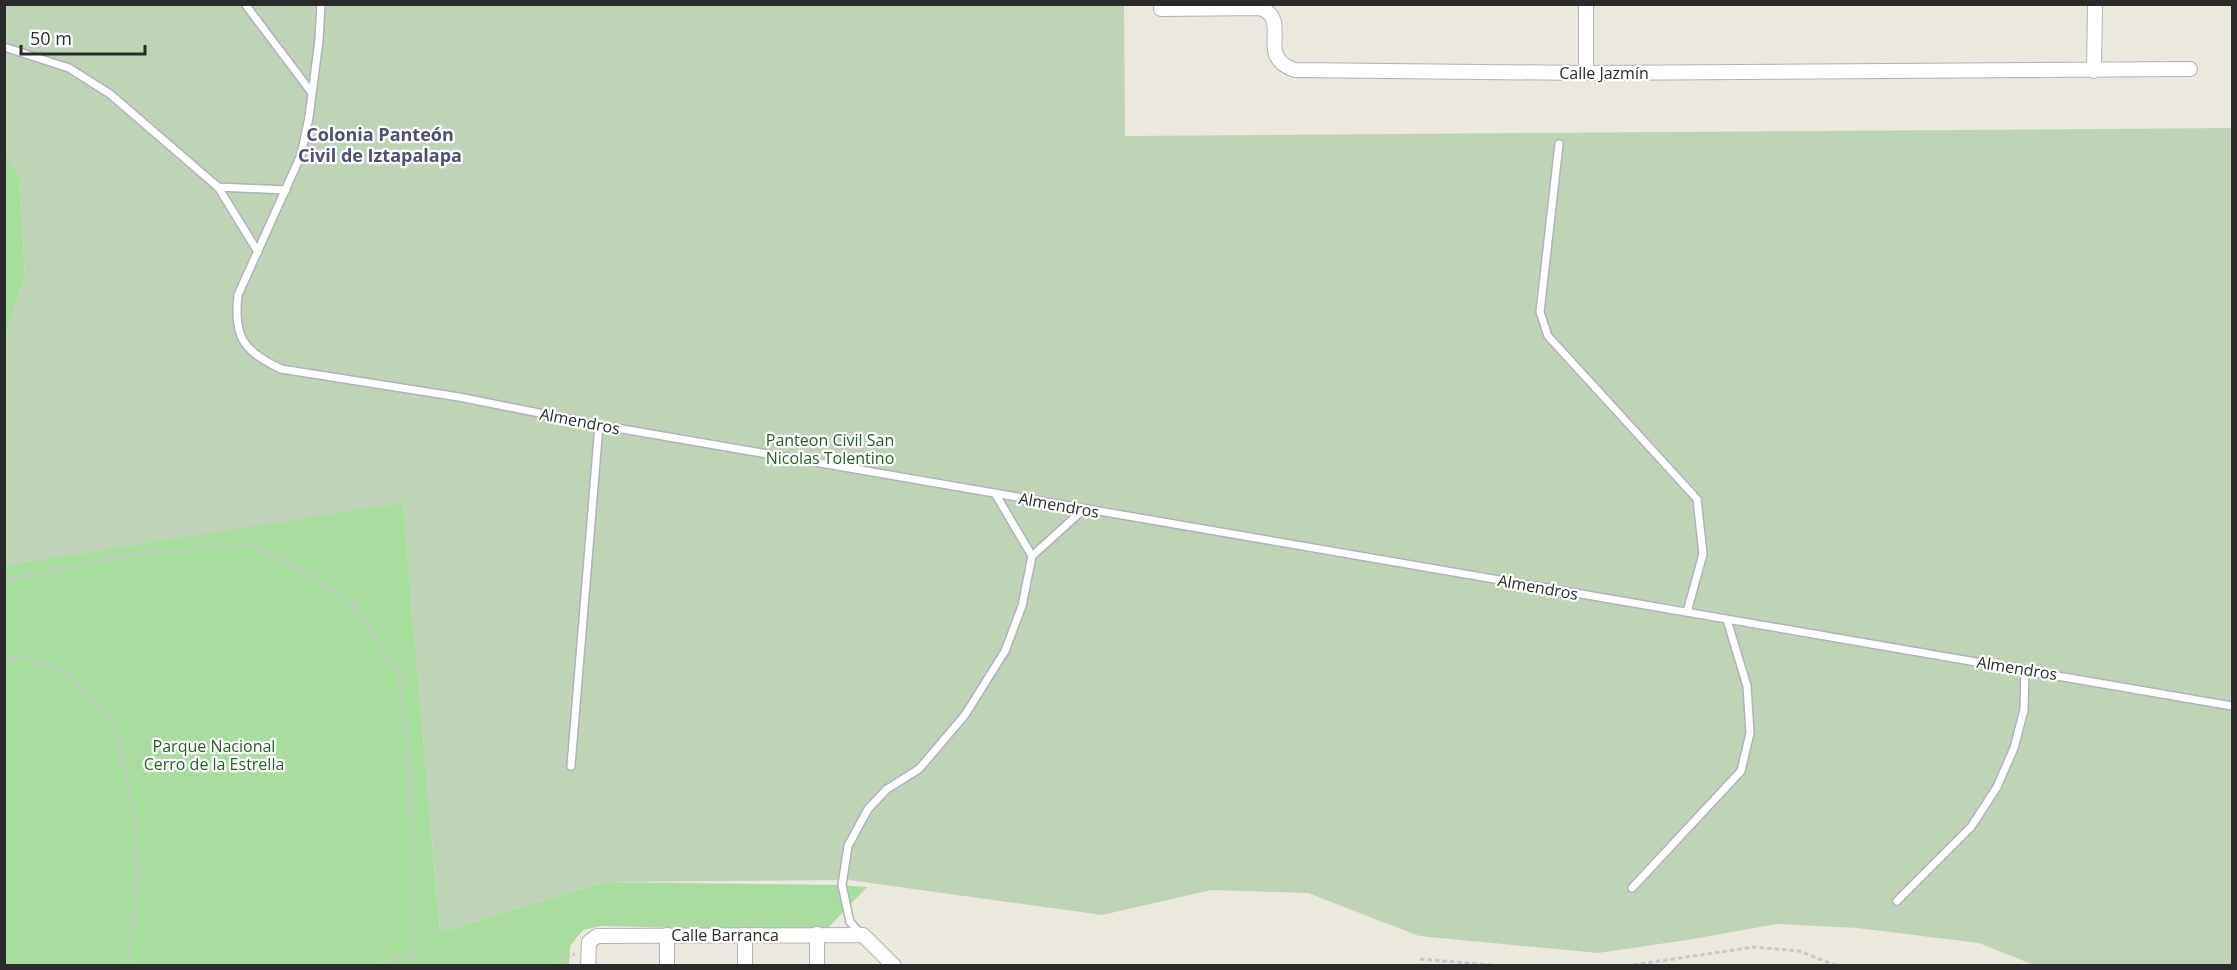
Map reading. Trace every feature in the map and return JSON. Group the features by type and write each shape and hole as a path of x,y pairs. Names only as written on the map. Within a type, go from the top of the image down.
{"street":[{"path":"1586,4 1586,73"},
{"path":"2094,71 2095,4"},
{"name":"Calle Jazmín","path":"1161,9 1242,6 1270,11 1274,18 1275,56 1282,66 1294,70 1586,73 2190,69"},
{"path":"745,934 745,966"},
{"path":"817,934 817,966"},
{"path":"667,935 667,966"},
{"path":"863,935 894,966"},
{"name":"Calle Barranca","path":"589,943 597,936 863,935"},
{"path":"588,966 589,943"}],"lane":[{"path":"245,4 312,93"},
{"name":"Almendros","path":"321,4 319,40 309,117 301,155 247,272 238,295 235,318 243,341 258,358 281,369 459,397 599,425 996,495 2232,706"},
{"path":"4,47 69,68 110,94 218,187 258,252"},
{"path":"1559,144 1540,312 1548,336 1697,499 1703,554 1687,612"},
{"path":"218,187 286,190"},
{"path":"571,766 599,425"},
{"path":"996,495 1032,556"},
{"path":"863,935 850,922 842,885 848,846 868,809 887,789 919,769 965,714 1005,651 1022,606 1032,556 1084,509"},
{"path":"1632,888 1741,771 1750,733 1747,686 1727,620"},
{"path":"1897,901 1971,827 1997,787 2014,748 2024,710 2025,670"}],"path":[{"path":"4,581 131,555 252,545 301,570 353,604 399,673 410,768 413,953 416,966"},
{"path":"4,659 21,657 64,669 115,727 135,815 139,878 128,966"},
{"path":"545,966 580,952 589,943"},
{"path":"1626,966 1754,946 1799,951 1837,966"},
{"path":"374,966 413,953"},
{"path":"1420,959 1502,966"}],"green space":[{"name":"Panteon Civil San Nicolas Tolentino","path":"5,5 1124,5 1125,136 2232,128 2232,965 2034,965 1979,943 1857,928 1777,924 1598,953 1419,936 1308,893 1211,890 1102,915 849,880 604,882 440,932 403,503 5,565 5,338 25,276 20,176 5,154"},
{"path":"5,154 20,176 25,276 5,338"},
{"name":"Parque Nacional Cerro de la Estrella","path":"403,502 440,932 604,882 867,887 825,931 601,926 583,930 570,946 569,965 5,966 5,565"}],"district":[{"name":"Colonia Panteón Civil de Iztapalapa","path":"380,144"}]}
